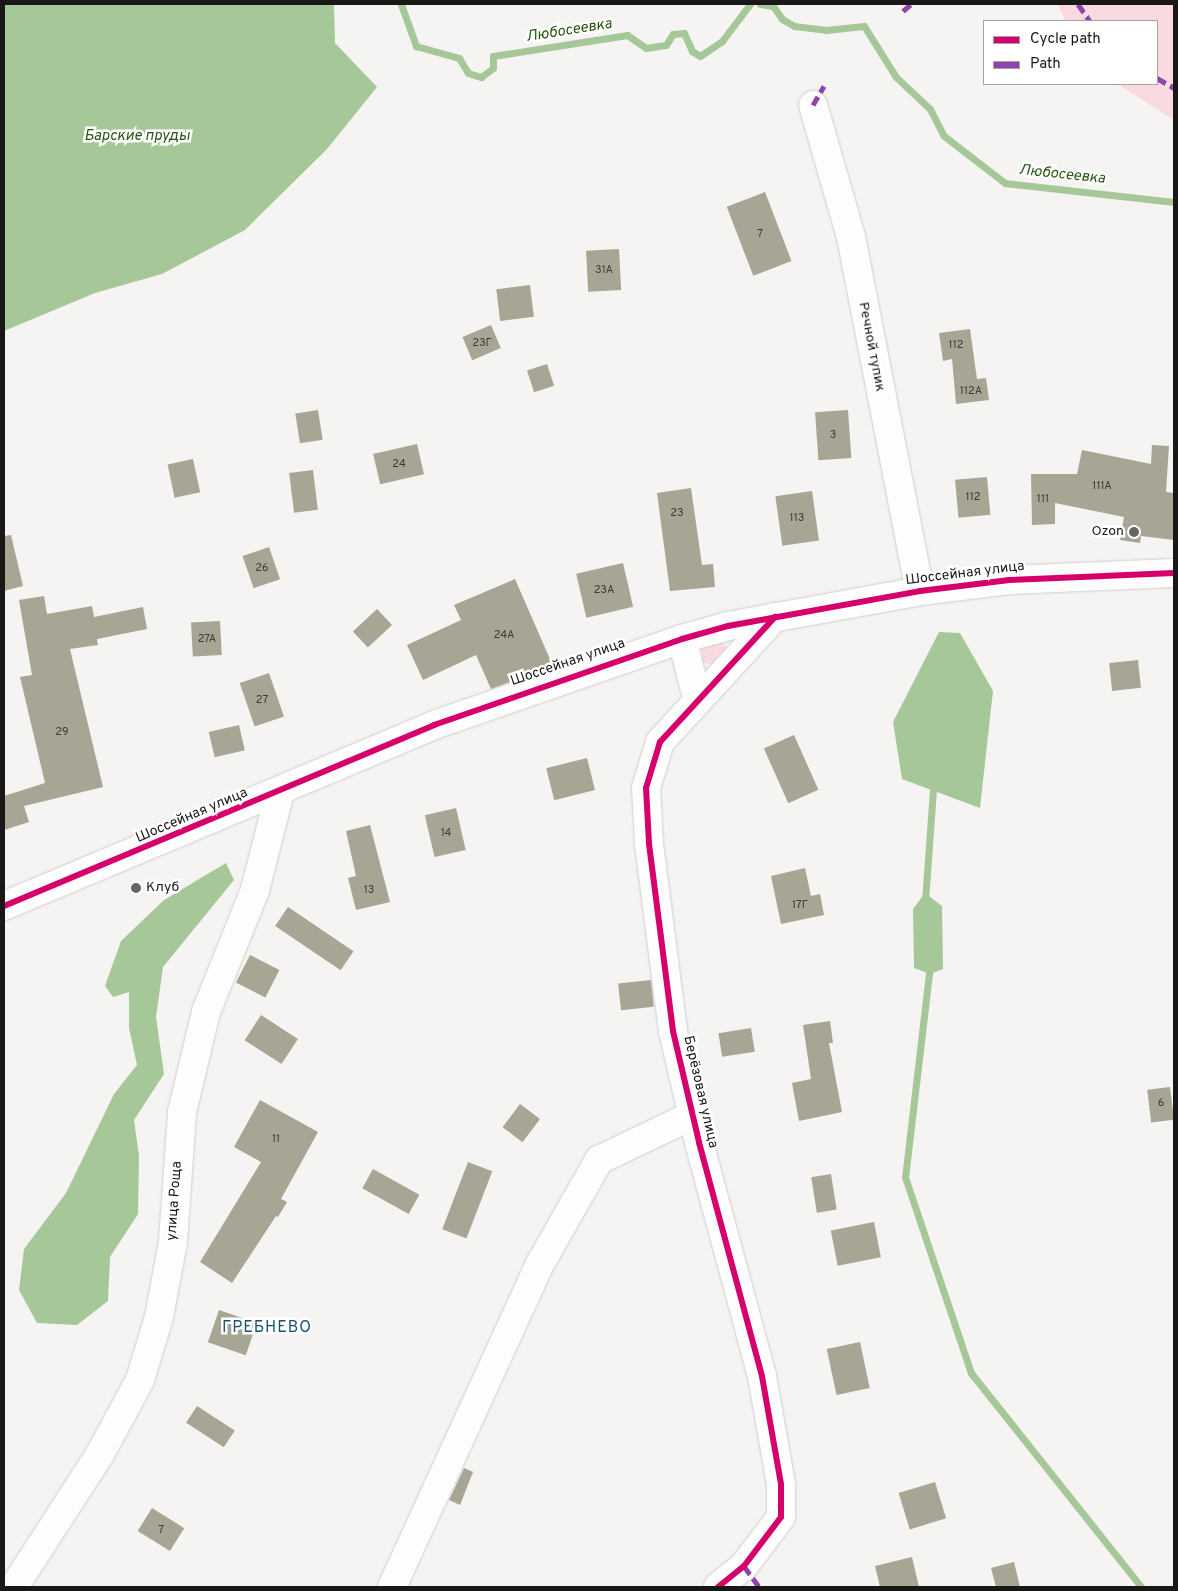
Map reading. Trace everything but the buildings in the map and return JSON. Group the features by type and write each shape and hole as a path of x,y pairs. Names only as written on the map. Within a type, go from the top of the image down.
{"street":[{"name":"Речной тупик","path":"813,105 851,237 920,591"},
{"name":"Шоссейная улица","path":"4,906 280,792 434,725 682,639 775,617 920,591 1009,580 1174,573"},
{"name":"Берёзовая улица","path":"718,1587 744,1566 781,1517 780,1484 762,1376 698,1142 695,1114 673,1031 649,843 646,788 660,742 697,698 775,617"},
{"path":"682,639 697,698"},
{"name":"улица Роща","path":"14,1587 100,1454 140,1380 159,1317 173,1242 182,1112 206,1012 255,890 280,792"},
{"path":"392,1587 540,1264 599,1160 695,1114"}],"shaded area":[{"path":"1058,4 1174,4 1174,120 1119,85 1158,85 1158,20 1065,20"},
{"path":"722,642 726,647 726,656 715,664 701,663 702,648"}],"water":[{"name":"Барские пруды","path":"4,4 334,4 335,43 377,87 327,149 245,230 162,274 95,293 4,331"},
{"path":"939,632 960,633 993,691 980,808 902,779 893,722"},
{"path":"226,863 234,880 163,967 156,1017 164,1074 134,1120 139,1156 138,1214 110,1257 108,1301 77,1325 37,1323 19,1290 24,1249 66,1193 114,1094 137,1065 129,1028 129,992 113,997 105,986 121,941 164,900"},
{"path":"925,893 942,906 943,969 930,974 914,968 913,909"}],"waterway":[{"name":"Любосеевка","path":"401,4 416,46 459,58 468,73 481,77 493,68 493,56 627,35 646,48 666,45 673,34 684,33 692,51 700,56 722,41 750,4"},
{"name":"Любосеевка","path":"760,4 773,6 782,19 794,26 826,30 864,26 896,77 930,109 944,136 1005,183 1174,202"},
{"path":"925,901 933,790"},
{"path":"930,965 905,1177 971,1373 1141,1587"}],"marked path":[{"path":"903,11 911,4"},
{"path":"1078,4 1089,20"},
{"path":"1158,79 1174,88"},
{"path":"813,105 824,86"},
{"path":"744,1566 759,1587"}],"cycle path":[{"path":"4,906 434,725 682,639 728,626 920,591 1009,580 1174,573"},
{"path":"718,1587 744,1566 781,1517 781,1484 762,1376 699,1142 673,1031 649,843 646,788 660,742 775,617"}],"place":[{"name":"Ozon","path":"1134,532"},
{"name":"Клуб","path":"136,888"}],"district":[{"name":"ГРЕБНЕВО","path":"267,1328"}]}
